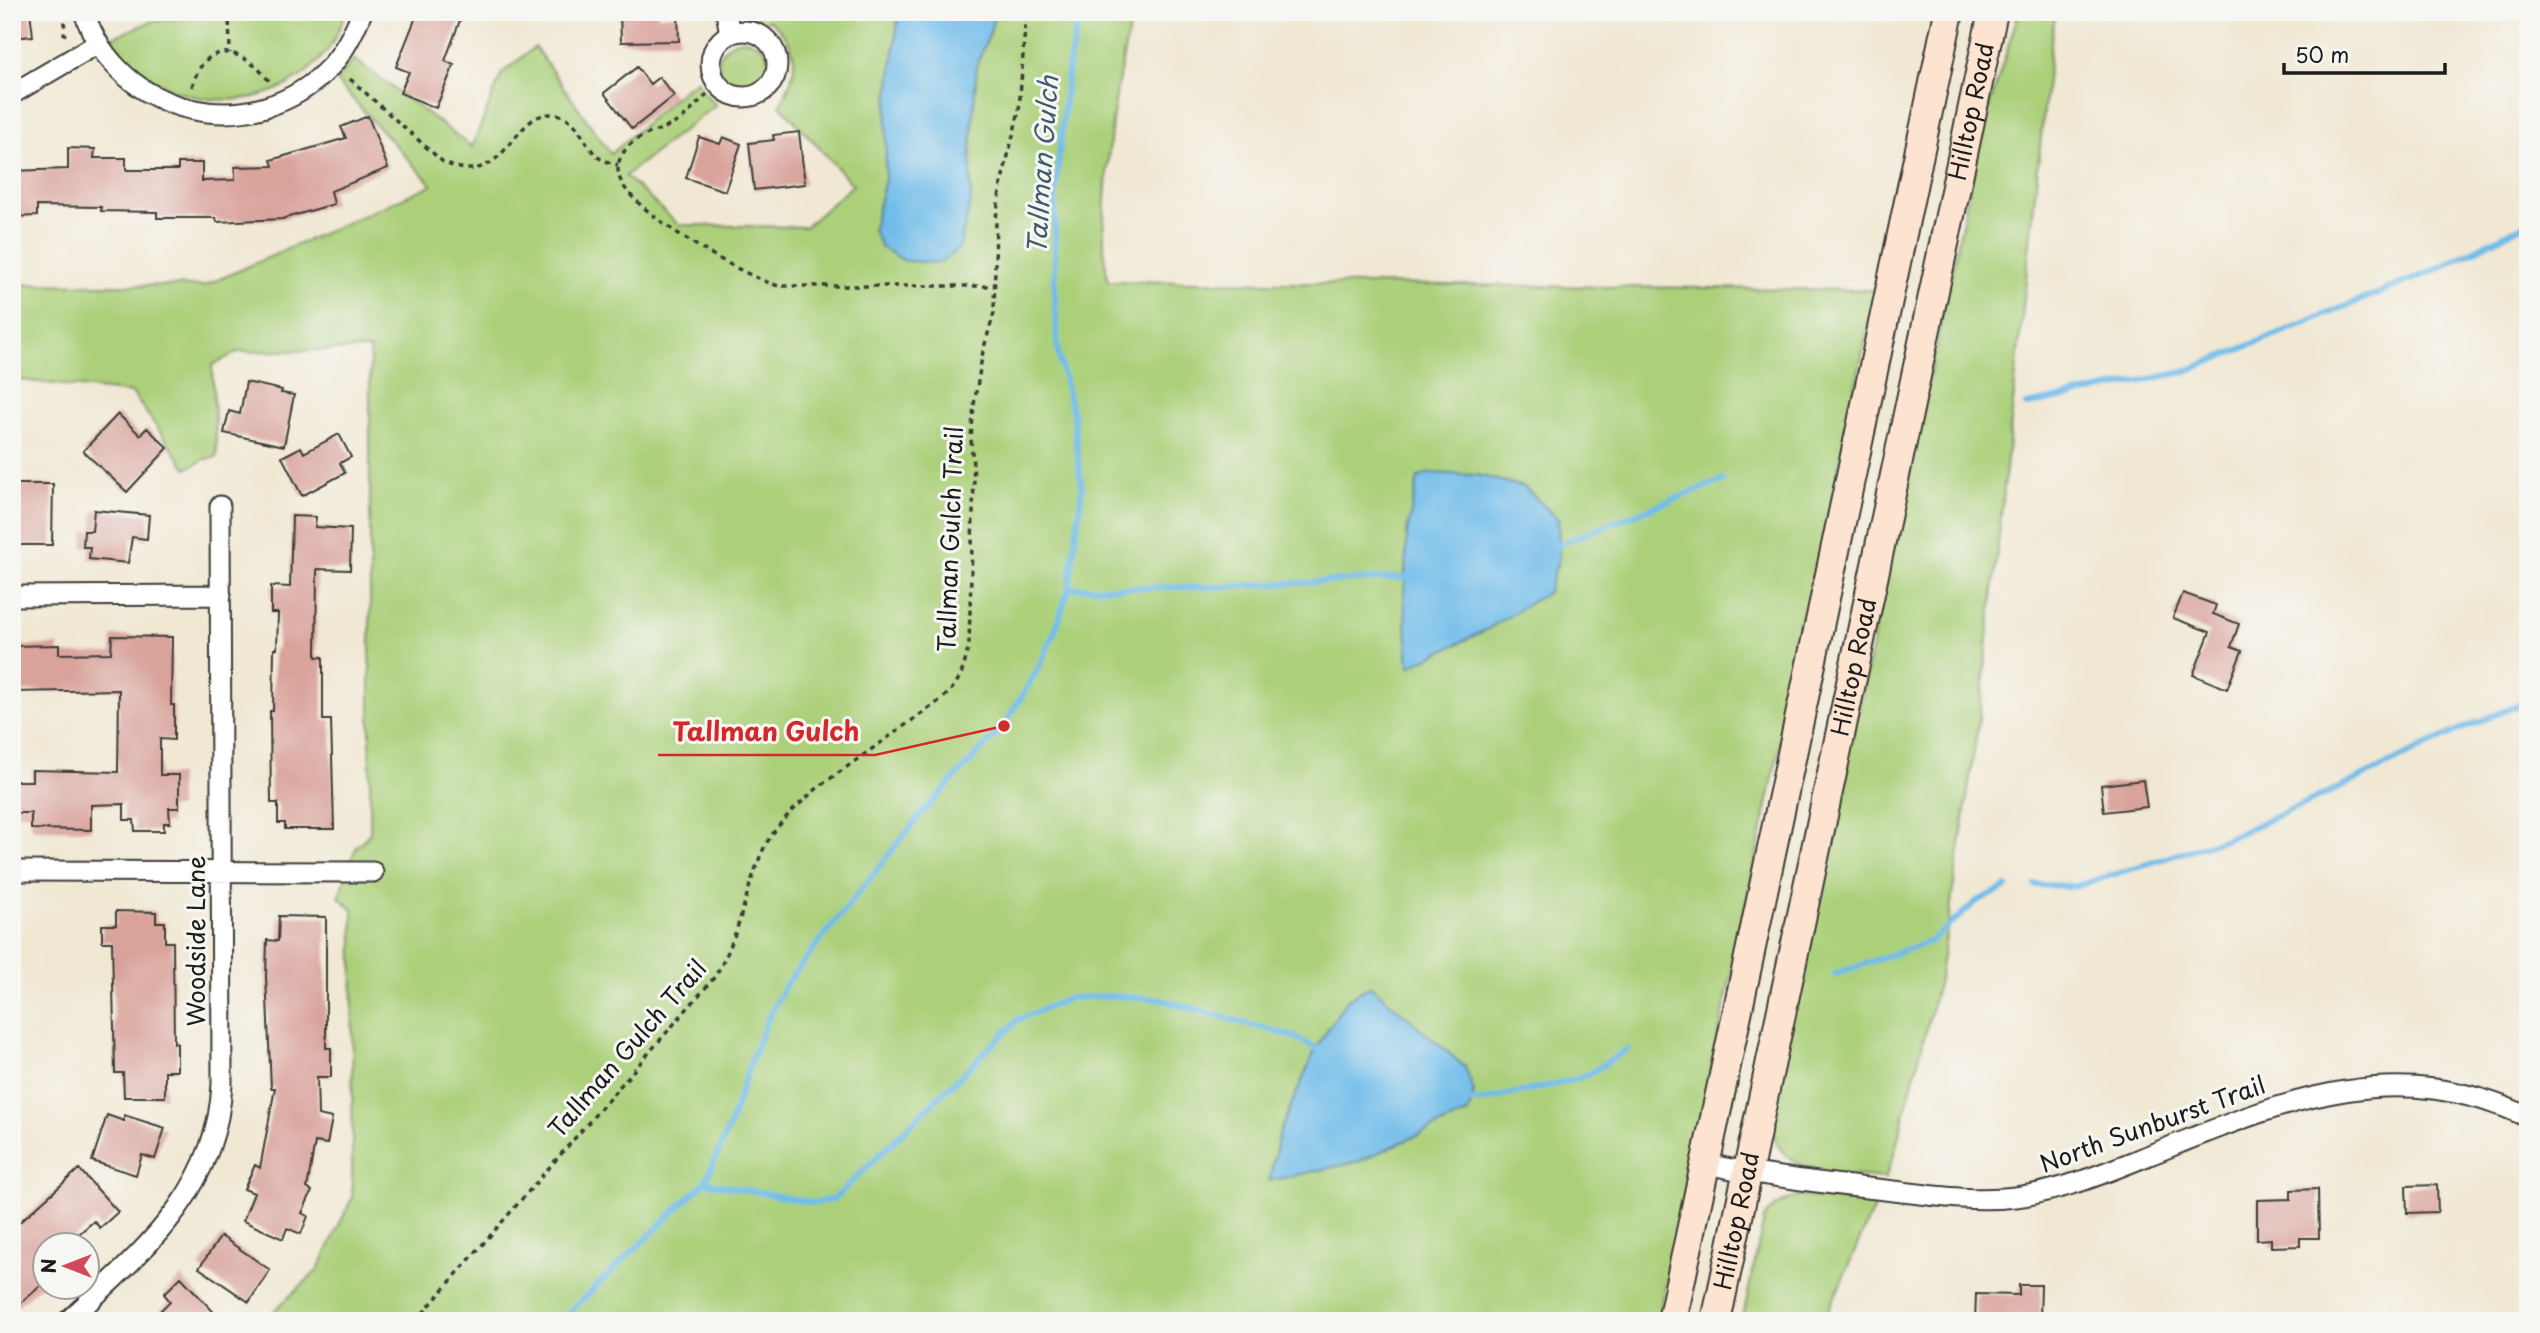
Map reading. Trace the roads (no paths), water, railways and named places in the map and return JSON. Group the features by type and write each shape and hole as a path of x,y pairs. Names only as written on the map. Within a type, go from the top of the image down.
{"main road":[{"name":"Hilltop Road","path":"1672,1321 1950,12"},
{"name":"Hilltop Road","path":"1716,1321 1993,12"}],"street":[{"path":"84,12 97,44 127,77 169,104 199,112 241,112 277,103 296,94 329,68 350,41 362,12"},
{"path":"726,12 730,34"},
{"path":"12,94 97,44"},
{"name":"Woodside Lane","path":"68,1321 151,1243 172,1218 196,1181 211,1146 221,1102 220,506"},
{"path":"12,596 221,595"},
{"path":"12,872 373,872"},
{"name":"North Sunburst Trail","path":"1706,1164 1790,1180 1990,1199 2058,1188 2117,1168 2253,1114 2338,1091 2387,1086 2437,1088 2467,1094 2528,1117"}],"water":[{"path":"899,12 995,12 990,33 977,64 971,149 971,200 959,249 940,263 905,261 881,247 873,229 885,179 887,108"},
{"path":"1429,473 1478,475 1524,487 1558,519 1559,557 1548,592 1486,630 1409,667 1404,597 1407,532 1418,478"},
{"path":"1371,986 1465,1067 1474,1092 1468,1113 1357,1162 1269,1181 1280,1131 1316,1048 1347,999"}],"waterway":[{"name":"Tallman Gulch","path":"560,1321 705,1182 730,1125 767,1020 786,984 921,814 1004,726 1039,667 1056,628 1069,588 1082,490 1073,414 1058,353 1055,300 1055,195 1068,68 1080,12"},
{"path":"1039,194 1055,195"},
{"path":"2027,405 2184,372 2433,271 2528,223"},
{"path":"1552,547 1723,480"},
{"path":"1069,588 1218,587 1412,577"},
{"path":"2035,885 2077,886 2226,839 2454,732 2528,701"},
{"path":"1835,974 1931,941 1977,901 2007,887"},
{"path":"705,1182 814,1203 834,1199 1019,1019 1070,998 1115,996 1159,999 1295,1037 1321,1051"},
{"path":"1465,1101 1481,1101 1573,1080 1591,1073 1627,1049"}],"place":[{"name":"Tallman Gulch","path":"1004,726"}]}
